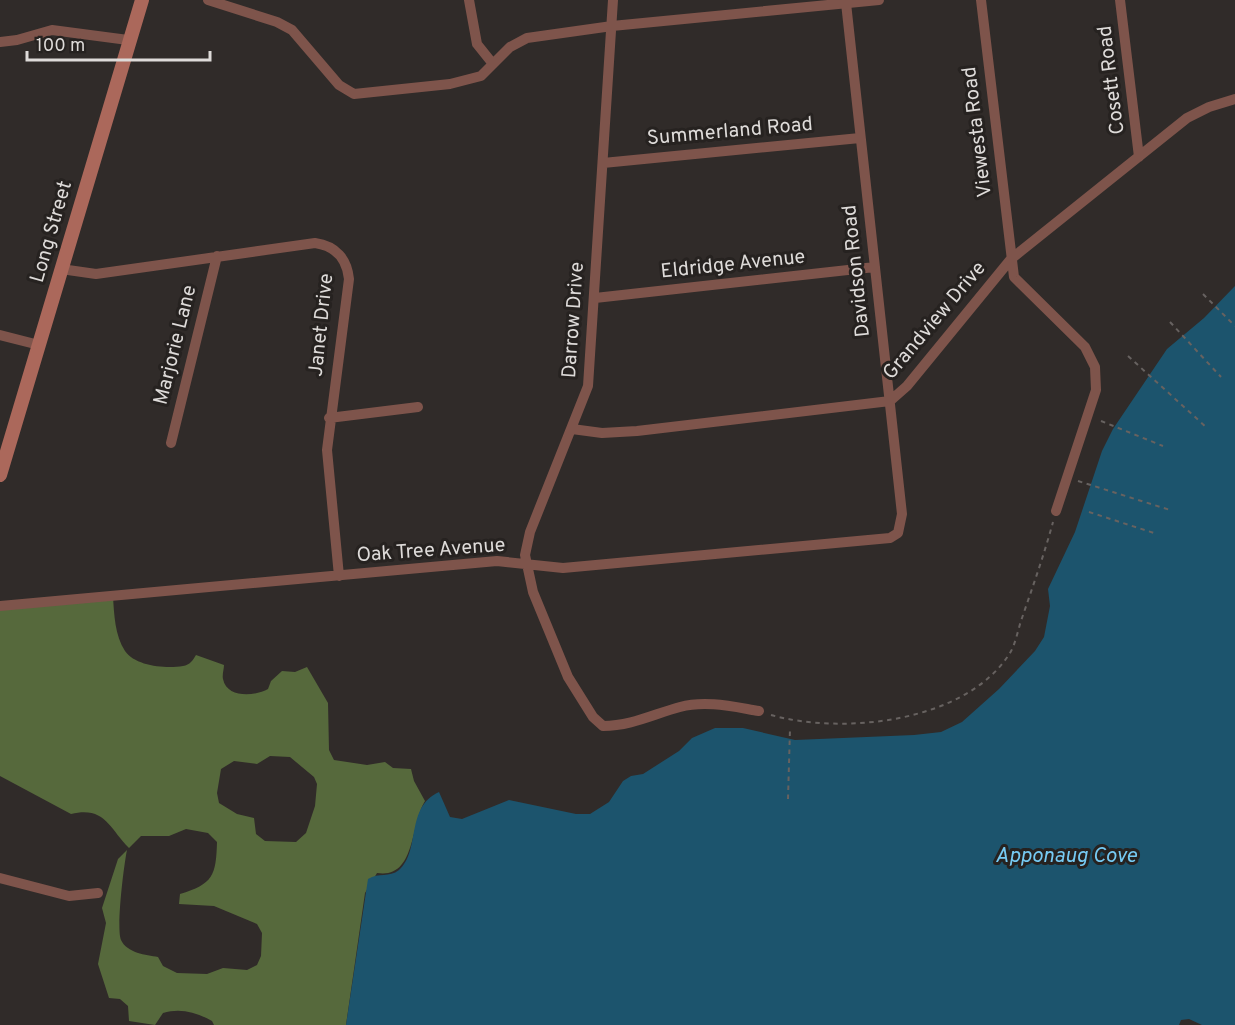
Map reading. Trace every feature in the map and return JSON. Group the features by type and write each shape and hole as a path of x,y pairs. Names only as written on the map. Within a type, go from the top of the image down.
{"street":[{"name":"Long Street","path":"1,469 128,39 142,0"},
{"path":"208,0 277,21 292,30 339,85 354,94 450,84 481,76 510,47 526,38 879,0"},
{"path":"470,0 477,44 493,64"},
{"name":"Darrow Drive","path":"613,0 588,386 530,532 525,565 546,628 568,677 603,726 640,721 681,706 706,704 759,711"},
{"name":"Viewesta Road","path":"981,0 1014,277 1085,347 1095,367 1096,390 1056,512"},
{"name":"Cosett Road","path":"1120,0 1139,157"},
{"name":"Davidson Road","path":"846,3 902,514 898,533"},
{"path":"0,42 17,40 52,30 128,39"},
{"name":"Grandview Drive","path":"572,429 602,433 637,431 890,401 907,386 1011,259 1187,118 1235,99"},
{"name":"Summerland Road","path":"603,163 860,138"},
{"name":"Janet Drive","path":"61,270 96,274 315,243 327,246 345,261 349,279 329,418 327,450 339,576"},
{"name":"Marjorie Lane","path":"171,443 217,256"},
{"name":"Eldridge Avenue","path":"595,298 875,267"},
{"path":"0,334 39,345"},
{"path":"329,418 418,406"},
{"name":"Oak Tree Avenue","path":"0,606 497,561 563,568 619,565 777,546 890,538 898,533"},
{"path":"0,878 69,896 98,892"}],"path":[{"path":"1203,294 1235,326"},
{"path":"1170,322 1221,378"},
{"path":"1128,356 1206,427"},
{"path":"1101,421 1163,446"},
{"path":"1078,481 1170,510"},
{"path":"759,711 795,722 864,722 916,716 965,694 996,668 1010,652 1044,558 1056,512"},
{"path":"1089,512 1157,534"},
{"path":"788,799 790,729"}],"green space":[{"path":"113,596 117,632 125,651 130,656 143,663 168,667 188,665 196,655 224,665 223,677 226,685 236,693 250,694 263,691 268,689 271,681 282,671 295,672 307,667 328,703 329,750 334,760 367,765 385,762 393,768 411,769 414,781 425,801 405,859 399,868 390,873 377,873 365,893 346,1025 214,1025 212,1021 200,1015 176,1011 163,1013 155,1025 129,1021 128,1006 120,999 109,998 98,964 106,923 102,908 118,859 127,850 119,923 121,940 128,948 137,953 158,957 163,966 177,973 207,974 223,968 247,970 257,965 261,956 262,933 257,924 214,906 179,904 180,894 206,882 214,871 217,842 208,833 186,829 169,836 141,836 129,848 111,826 99,816 82,812 71,814 0,776 0,605","holes":["270,756 290,757 314,777 317,784 315,806 306,833 296,842 265,841 256,834 254,818 237,814 219,803 217,793 221,769 234,761 257,764"]}],"water":[{"name":"Apponaug Cove","path":"1235,286 1235,1025 1202,1025 1189,1019 1181,1020 1179,1025 346,1025 368,879 391,874 399,870 406,862 417,818 428,799 439,792 450,817 462,819 509,800 576,814 590,814 609,802 623,781 631,776 643,774 679,751 692,738 715,728 743,728 795,740 914,735 941,732 962,722 999,689 1035,651 1044,637 1050,606 1048,589 1075,532 1102,451 1113,429 1167,349 1204,318"}]}
